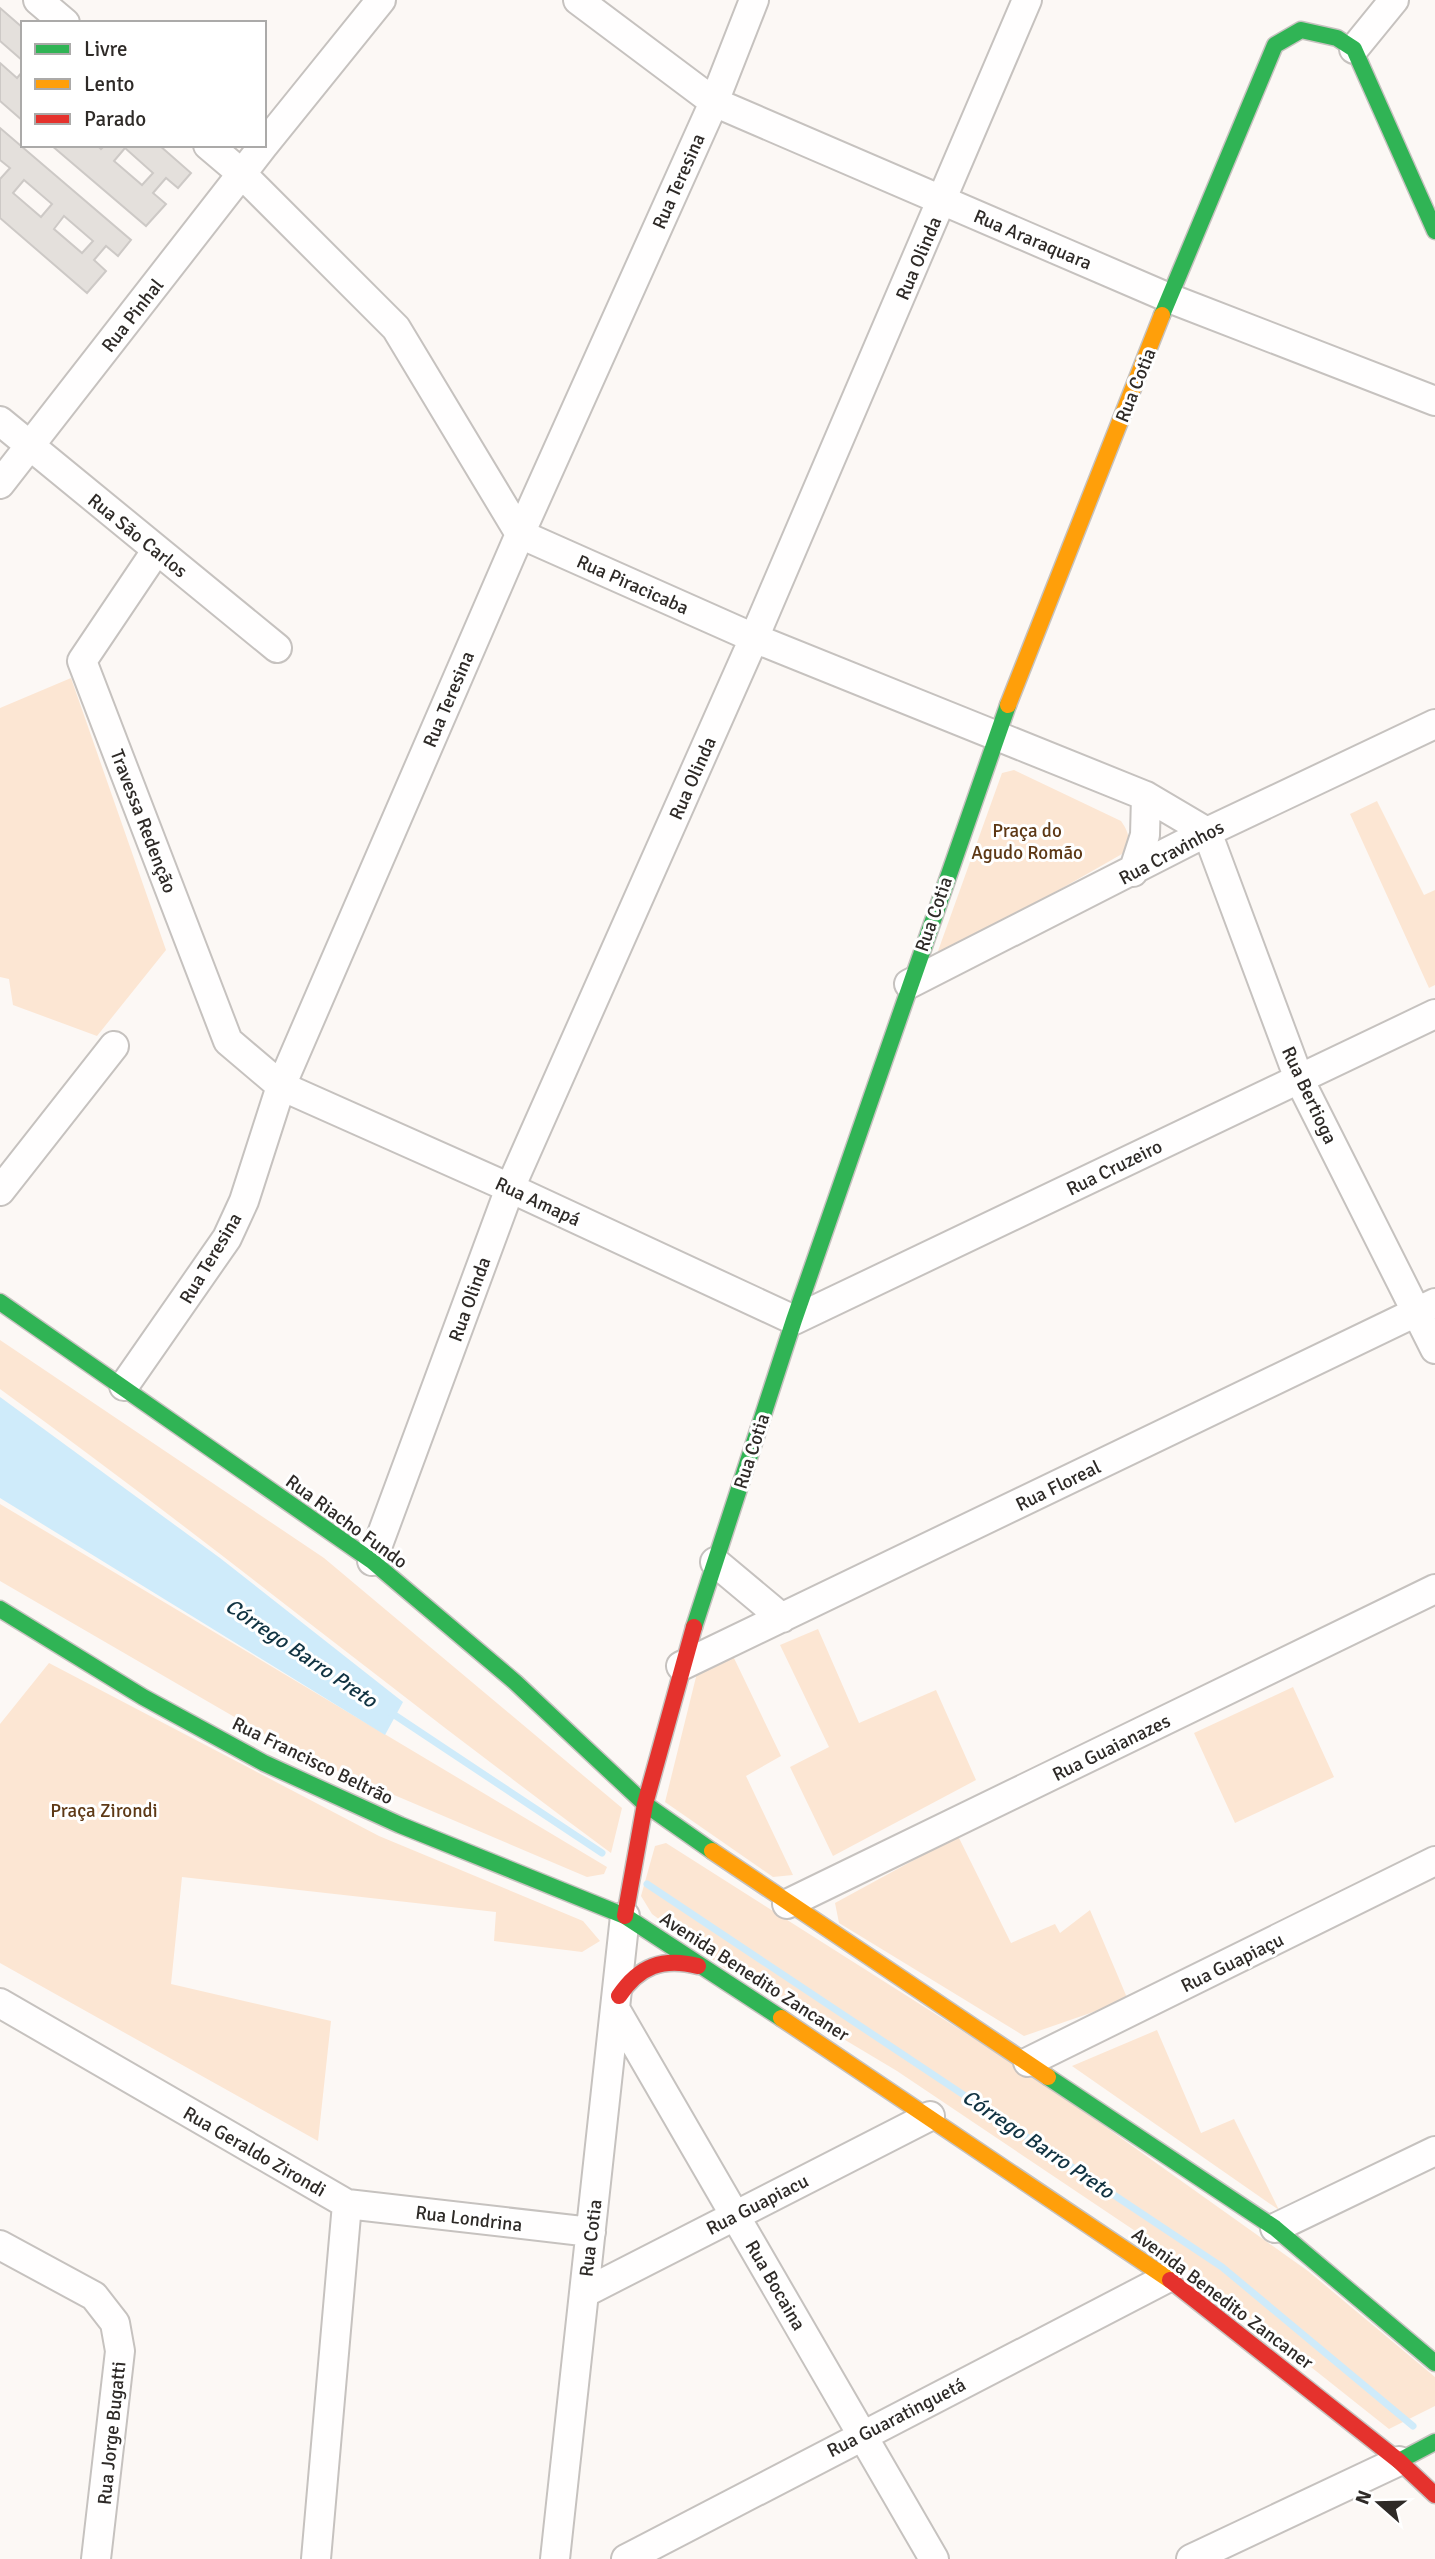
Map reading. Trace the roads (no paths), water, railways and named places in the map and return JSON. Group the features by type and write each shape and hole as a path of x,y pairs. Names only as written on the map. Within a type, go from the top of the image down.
{"main road":[{"name":"Rua Cotia","path":"625,1916 652,1754 794,1320 996,734 1169,299 1275,45 1301,30 1337,38 1354,49"},
{"path":"1354,49 1435,231"},
{"name":"Rua Riacho Fundo","path":"0,1302 372,1561 515,1682 645,1804"},
{"name":"Rua Francisco Beltrão","path":"0,1609 143,1697 264,1763 400,1825 625,1916"},
{"path":"602,1763 621,1764"},
{"path":"645,1804 787,1904 1275,2228 1435,2363"},
{"name":"Avenida Benedito Zancaner","path":"625,1916 930,2116 1167,2278 1399,2461 1435,2495"},
{"path":"618,2004 629,1980 643,1967 661,1961 680,1960 698,1966"},
{"path":"1399,2461 1435,2442"}],"street":[{"path":"38,0 63,21"},
{"name":"Rua Pinhal","path":"266,142 380,0"},
{"name":"Rua Araraquara","path":"578,0 714,102 1169,299 1435,401"},
{"name":"Rua Teresina","path":"124,1386 227,1238 244,1201 281,1086 520,534 714,102 754,0"},
{"name":"Rua Olinda","path":"372,1561 510,1188 754,638 1027,0"},
{"path":"1354,49 1394,0"},
{"path":"210,147 241,173 396,328 520,534"},
{"name":"Rua Pinhal","path":"0,484 262,147"},
{"name":"Rua São Carlos","path":"0,421 278,648"},
{"name":"Rua Piracicaba","path":"520,534 754,638 1146,796 1207,832"},
{"name":"Travessa Redenção","path":"156,551 82,660 228,1041 281,1086"},
{"name":"Rua Cravinhos","path":"909,984 1207,832 1435,724"},
{"path":"1133,872 1145,835 1146,796"},
{"name":"Rua Bertioga","path":"1207,832 1299,1079 1426,1308 1435,1349"},
{"name":"Rua Cruzeiro","path":"794,1320 1435,1014"},
{"path":"0,1191 114,1046"},
{"name":"Rua Amapá","path":"281,1086 510,1188 794,1320"},
{"name":"Rua Floreal","path":"681,1666 1426,1308"},
{"path":"715,1562 782,1618"},
{"name":"Rua Guaianazes","path":"787,1904 1435,1589"},
{"name":"Rua Guapiaçu","path":"1028,2062 1435,1861"},
{"name":"Rua Cotia","path":"555,2559 618,2004 625,1916"},
{"name":"Rua Geraldo Zirondi","path":"0,2003 346,2204 316,2559"},
{"name":"Rua Bocaina","path":"618,2004 934,2559"},
{"name":"Rua Guapiacu","path":"584,2293 930,2116"},
{"path":"1275,2228 1435,2151"},
{"name":"Rua Londrina","path":"346,2204 591,2232"},
{"name":"Rua Jorge Bugatti","path":"0,2245 94,2297 115,2323 120,2351 96,2559"},
{"name":"Rua Guaratinguetá","path":"626,2559 862,2434 1167,2278"},
{"path":"1191,2559 1399,2461"}],"water":[{"path":"0,1397 220,1558 403,1702 385,1735 0,1498"}],"waterway":[{"name":"Córrego Barro Preto","path":"390,1712 602,1853"},
{"name":"Córrego Barro Preto","path":"647,1884 1222,2267 1413,2426"}],"park label":[{"name":"Praça do Agudo Romão","path":"1027,841"},
{"name":"Praça Zirondi","path":"104,1810"}]}
